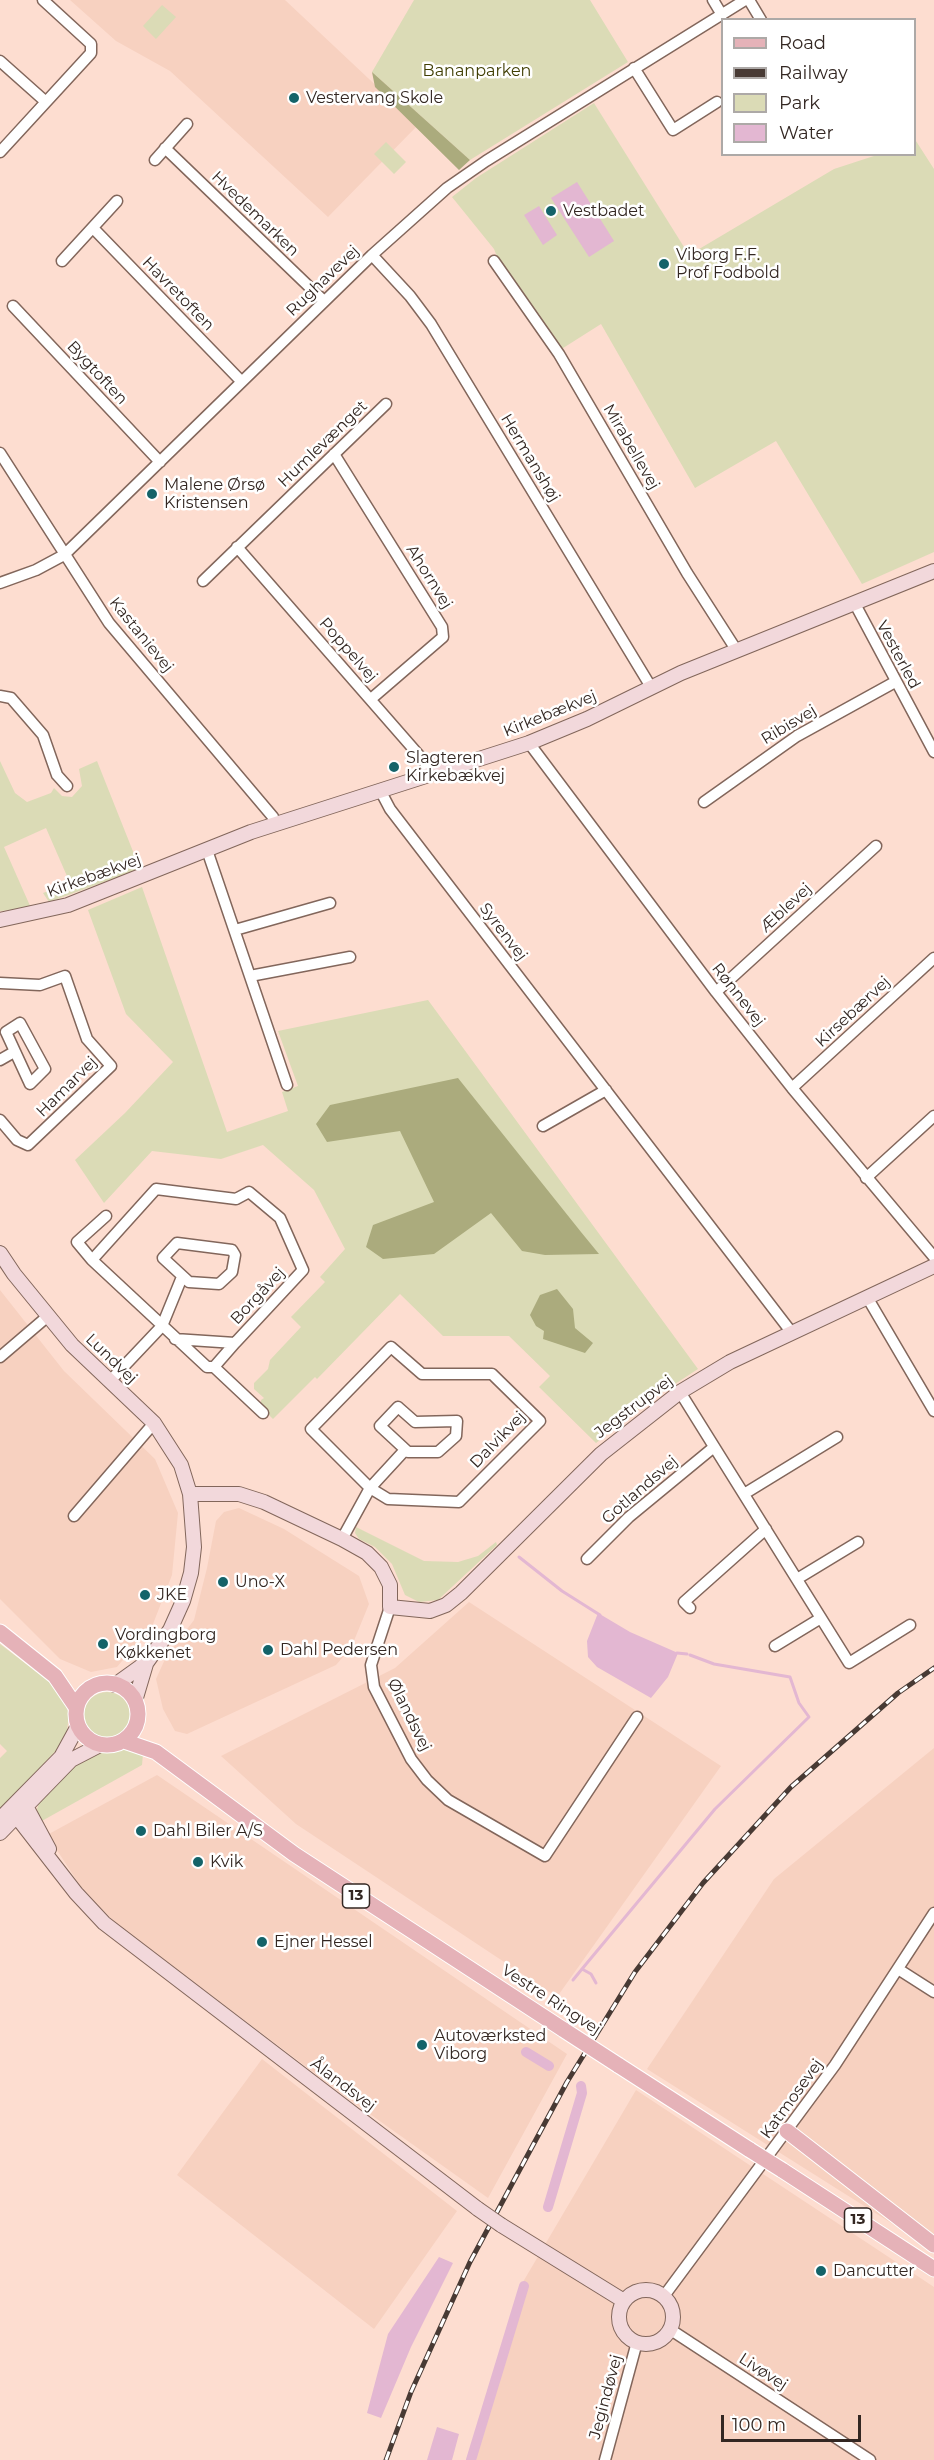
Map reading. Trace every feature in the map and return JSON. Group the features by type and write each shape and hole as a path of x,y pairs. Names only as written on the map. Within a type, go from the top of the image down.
{"main road":[{"path":"0,1632 55,1676 76,1707 78,1726 86,1738 100,1745"},
{"path":"55,1676 92,1687"},
{"path":"76,1707 82,1695 92,1687 103,1684 115,1684 126,1690 135,1701"},
{"name":"13","path":"135,1701 137,1722"},
{"path":"123,1741 132,1732 137,1722"},
{"name":"Vestre Ringvej","path":"137,1722 156,1752"},
{"name":"13","path":"100,1745 112,1745 123,1741"},
{"name":"Vestre Ringvej","path":"123,1741 156,1752 294,1854 934,2269"},
{"path":"788,2131 934,2245"}],"street":[{"path":"0,152 91,53 91,44 43,0"},
{"path":"713,0 722,15"},
{"name":"Rughavevej","path":"0,583 36,570 64,555 372,255 447,188 634,68 747,0 760,18"},
{"path":"0,61 46,102"},
{"path":"634,68 673,130 717,102"},
{"path":"154,160 187,124"},
{"name":"Hvedemarken","path":"165,148 324,301"},
{"path":"62,261 117,201"},
{"name":"Havretoften","path":"93,228 242,381"},
{"name":"Hermanshøj","path":"372,255 410,296 431,324 651,687"},
{"name":"Mirabellevej","path":"494,261 559,354 687,573 737,651"},
{"name":"Bygtoften","path":"13,306 160,462"},
{"name":"Humlevænget","path":"203,581 386,404"},
{"name":"Kastanievej","path":"0,453 109,623 273,817 275,824"},
{"name":"Ahornvej","path":"334,454 442,627 443,637 371,699"},
{"name":"Poppelvej","path":"237,547 424,761 431,775"},
{"name":"Kirkebækvej","path":"0,920 68,905 275,824 529,743 587,719 651,687 934,571"},
{"name":"Vesterled","path":"855,604 934,752"},
{"name":"Ribisvej","path":"704,802 797,736 895,682"},
{"path":"0,696 11,698 43,735 57,775 67,786"},
{"name":"Rønnevej","path":"529,743 716,992 866,1178 934,1257"},
{"name":"Syrenvej","path":"380,790 390,809 792,1333"},
{"name":"Æblevej","path":"716,992 876,846"},
{"path":"207,850 287,1085"},
{"path":"235,930 330,903"},
{"path":"250,976 350,957"},
{"name":"Kirsebærvej","path":"792,1088 934,958"},
{"name":"Hamarvej","path":"0,983 40,985 65,976 87,1040 111,1065 28,1145 17,1140 0,1120"},
{"name":"Hamarvej","path":"20,1023 45,1069 30,1084 24,1074 14,1052 6,1032 20,1023"},
{"path":"0,1060 14,1052"},
{"path":"543,1126 606,1090"},
{"path":"866,1178 934,1116"},
{"name":"Borgåvej","path":"92,1260 156,1189 236,1199 249,1192 280,1218 303,1270 214,1367"},
{"path":"106,1216 76,1242 175,1339 207,1366 214,1367 263,1413"},
{"path":"177,1243 232,1250 235,1255 232,1272 219,1284 189,1282 182,1277 163,1258 177,1243"},
{"name":"Lundvej","path":"0,1253 48,1316 154,1423 181,1465 190,1494 195,1525 191,1573 183,1601 170,1630 147,1662 135,1701"},
{"name":"Jegstrupvej","path":"390,1607 430,1611 446,1605 601,1454 680,1392 730,1362 934,1266"},
{"path":"110,1381 162,1326 182,1277"},
{"path":"867,1297 934,1411"},
{"path":"0,1357 48,1316"},
{"name":"Borgåvej","path":"175,1339 235,1343"},
{"name":"Dalvikvej","path":"391,1347 422,1374 492,1374 540,1421 459,1502 388,1500 370,1488 311,1429 391,1347"},
{"path":"680,1392 849,1663 910,1625"},
{"name":"Dalvikvej","path":"398,1407 415,1422 457,1421 456,1436 438,1452 405,1450 380,1426 398,1407"},
{"path":"74,1516 154,1423"},
{"path":"744,1494 837,1437"},
{"name":"Gotlandsvej","path":"587,1558 629,1517 714,1447"},
{"path":"342,1539 370,1488 405,1450"},
{"name":"Ølandsvej","path":"190,1494 239,1494 264,1502 342,1539 367,1553 381,1567 390,1585 390,1607 371,1665 374,1688 411,1759 427,1780 448,1800 545,1856 637,1717"},
{"path":"690,1608 684,1602 766,1529"},
{"path":"797,1579 858,1542"},
{"path":"775,1646 821,1618"},
{"name":"Lundvej","path":"115,1684 147,1662"},
{"path":"0,1833 14,1812 61,1757 78,1726"},
{"path":"14,1812 71,1760 100,1745"},
{"name":"Ålandsvej","path":"14,1812 60,1872 104,1923 478,2209 624,2301"},
{"name":"Katmosevej","path":"664,2296 835,2065 934,1913"},
{"path":"898,1969 934,1992"},
{"path":"647,2289 664,2296 673,2311 671,2330 660,2341 644,2344 637,2342 624,2332 620,2325 620,2309 630,2295 647,2289"},
{"name":"Livøvej","path":"671,2330 870,2460"},
{"name":"Jegindøvej","path":"605,2460 637,2342"}],"shaded area":[{"name":"Vestervang Skole","path":"70,0 285,0 418,125 328,217 170,71 116,41"},
{"path":"0,1290 64,1371 155,1459 178,1513 172,1575 153,1624 117,1667 91,1672 60,1659 0,1599"},
{"path":"239,1508 284,1529 359,1576 369,1604 351,1648 336,1665 187,1734 175,1731 163,1709 156,1679 166,1657 194,1620 216,1521 224,1512"},
{"path":"469,1602 721,1766 557,1997 296,1824 221,1756 395,1668"},
{"path":"934,1748 934,2250 647,2069 774,1879"},
{"path":"157,1775 567,2054 488,2198 353,2102 118,1925 85,1893 47,1835"},
{"path":"262,2059 457,2211 374,2329 177,2175"},
{"path":"636,2090 934,2287 934,2460 470,2460 520,2287"}],"green space":[{"name":"Bananparken","path":"414,0 590,0 628,62 470,160 372,72"},
{"path":"162,5 176,17 156,39 143,26"},
{"path":"372,72 470,160 459,170 375,87"},
{"path":"594,103 689,255 834,169 874,156 916,156 916,141 934,169 934,552 862,584 776,441 695,488 601,324 560,350 498,259 494,249 452,197 476,178"},
{"path":"386,142 406,162 394,174 374,154"},
{"path":"0,761 15,793 27,802 51,793 54,788 62,796 72,797 82,786 79,769 97,761 140,869 49,902 43,893 70,883 46,828 4,847 31,908 0,911"},
{"path":"142,887 227,1132 288,1111 282,1092 298,1086 278,1031 428,1000 698,1369 652,1399 596,1443 539,1387 550,1376 509,1336 443,1336 400,1294 317,1379 315,1377 273,1419 261,1407 261,1400 264,1398 254,1389 254,1383 268,1369 270,1360 301,1327 291,1317 325,1282 320,1277 345,1249 314,1190 263,1145 221,1159 152,1151 104,1203 75,1160 125,1113 173,1062 126,1014 88,910"},
{"path":"458,1078 599,1254 545,1255 522,1251 491,1213 434,1254 383,1259 366,1247 373,1225 434,1202 400,1131 327,1142 316,1124 330,1105"},
{"path":"557,1289 573,1309 575,1328 593,1343 585,1353 543,1339 544,1331 536,1326 530,1315 540,1295"},
{"path":"356,1527 424,1561 458,1562 478,1556 496,1542 497,1545 438,1600 419,1602 405,1595 392,1564 375,1547 359,1539 355,1533"},
{"path":"0,1644 51,1683 62,1696 69,1714 67,1731 62,1744 0,1811 0,1758 7,1751 0,1744"},
{"path":"107,1692 123,1699 130,1715 123,1731 107,1738 91,1731 84,1715 91,1699"},
{"path":"125,1750 143,1754 142,1765 40,1822 37,1809 41,1797 75,1762 94,1751"}],"water":[{"path":"577,182 614,241 589,257 551,198"},
{"path":"539,206 557,235 543,245 524,215"},
{"path":"598,1613 630,1632 678,1653 668,1677 651,1698 597,1667 588,1657 587,1641"},
{"path":"439,2257 453,2263 411,2347 381,2418 367,2413 388,2334"},
{"path":"437,2427 459,2434 452,2460 427,2460"}],"waterway":[{"path":"519,1557 562,1591 600,1615"},
{"path":"677,1653 687,1654"},
{"path":"582,1969 715,1809 809,1717 799,1703 790,1677 714,1664 690,1655"},
{"path":"573,1980 582,1969 591,1974 596,1983"},
{"path":"526,2052 549,2066"},
{"path":"548,2207 582,2093 581,2086"},
{"path":"471,2460 524,2286"}],"railway":[{"path":"386,2460 411,2392 470,2262 567,2082 635,1972 703,1883 791,1787 898,1693 934,1668"}],"place":[{"name":"Vestervang Skole","path":"294,98"},
{"name":"Vestbadet","path":"551,211"},
{"name":"Viborg F.F. Prof Fodbold","path":"664,264"},
{"name":"Malene Ørsø Kristensen","path":"152,494"},
{"name":"Slagteren Kirkebækvej","path":"394,767"},
{"name":"Uno-X","path":"223,1582"},
{"name":"JKE","path":"145,1595"},
{"name":"Vordingborg Køkkenet","path":"103,1644"},
{"name":"Dahl Pedersen","path":"268,1650"},
{"name":"Dahl Biler A/S","path":"141,1831"},
{"name":"Kvik","path":"198,1862"},
{"name":"Ejner Hessel","path":"262,1942"},
{"name":"Autoværksted Viborg","path":"422,2045"},
{"name":"Dancutter","path":"821,2271"}]}
